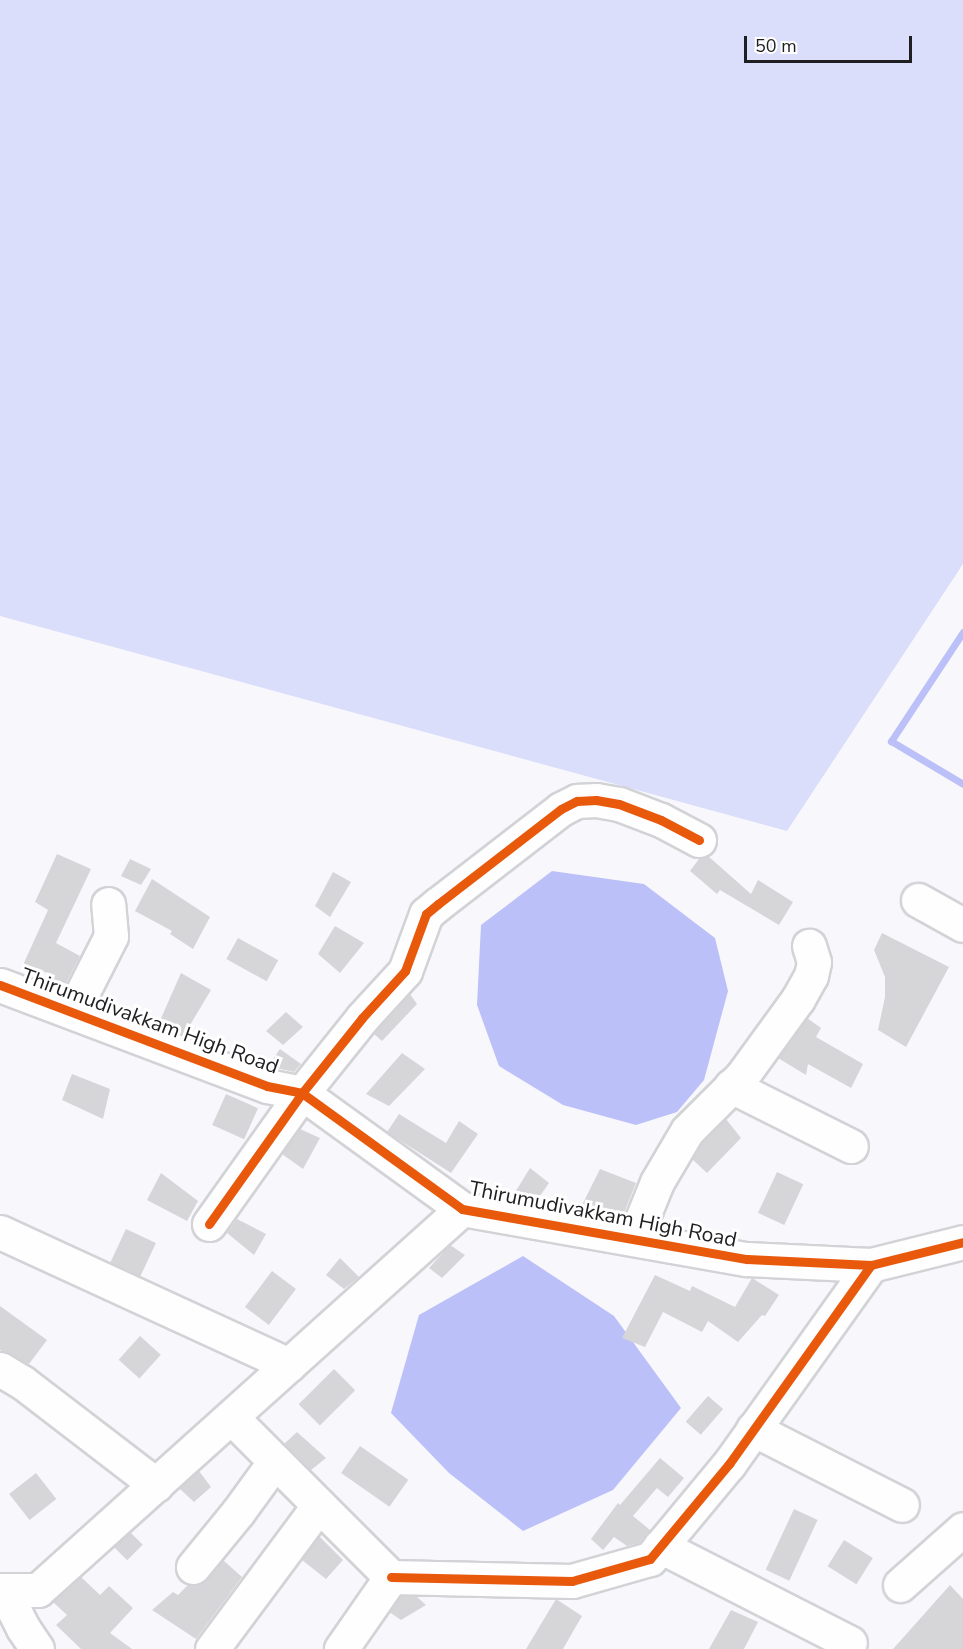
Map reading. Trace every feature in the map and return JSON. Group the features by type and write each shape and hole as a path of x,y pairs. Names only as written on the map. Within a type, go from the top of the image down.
{"street":[{"path":"209,1224 302,1093 362,1018 405,971 426,914 561,809 577,801 596,800 619,804 661,820 699,840"},
{"path":"918,900 963,925"},
{"path":"73,1011 111,936 108,904"},
{"path":"634,1239 657,1182 687,1131 731,1086 764,1046 811,976 814,962 809,946"},
{"name":"Thirumudivakkam High Road","path":"0,985 267,1086 302,1093 462,1209 747,1259 871,1265 963,1242"},
{"path":"731,1086 851,1146"},
{"path":"38,1649 23,1628 2,1590 38,1590 462,1209"},
{"path":"0,1232 289,1365"},
{"path":"231,1417 391,1577 572,1581 650,1558 729,1464 871,1265"},
{"path":"0,1369 22,1383 156,1485"},
{"path":"753,1429 902,1505"},
{"path":"193,1567 238,1512 274,1461"},
{"path":"212,1649 319,1505"},
{"path":"900,1584 959,1540"},
{"path":"660,1546 850,1643"},
{"path":"341,1649 391,1577"}],"shaded area":[{"path":"0,0 963,0 963,564 787,831 0,616"}],"water":[{"path":"552,871 644,884 715,938 728,991 704,1080 677,1112 636,1125 563,1105 499,1066 477,1005 481,925"},
{"path":"523,1256 614,1316 681,1408 613,1490 523,1531 449,1473 391,1413 419,1315"}],"building":[{"path":"57,854 91,869 56,943 80,956 63,989 47,983 51,974 23,965 48,910 35,902"},
{"path":"708,856 751,894 758,880 793,902 779,925 720,890 717,894 690,871 699,859"},
{"path":"130,859 151,869 141,885 121,876"},
{"path":"333,872 351,882 330,917 315,906"},
{"path":"152,879 210,917 193,949 170,934 172,931 135,911"},
{"path":"335,926 364,943 340,973 318,954"},
{"path":"882,933 949,967 906,1047 878,1030 885,997 885,977 874,950"},
{"path":"238,938 278,960 267,981 226,959"},
{"path":"181,973 211,990 184,1035 158,1025"},
{"path":"410,994 417,1004 382,1041 374,1034"},
{"path":"286,1012 303,1027 283,1045 266,1031"},
{"path":"807,1018 821,1028 816,1037 863,1064 851,1088 808,1064 806,1075 778,1058"},
{"path":"280,1049 301,1064 294,1072 268,1066"},
{"path":"402,1053 425,1069 389,1106 366,1094"},
{"path":"72,1074 110,1089 103,1119 62,1100"},
{"path":"226,1094 258,1108 244,1139 212,1125"},
{"path":"399,1114 446,1143 459,1121 478,1134 451,1173 387,1132"},
{"path":"726,1119 741,1138 707,1173 692,1159 702,1143"},
{"path":"300,1129 320,1138 303,1169 282,1154"},
{"path":"530,1168 549,1183 535,1203 511,1199"},
{"path":"600,1169 636,1183 622,1218 579,1211"},
{"path":"777,1172 803,1184 784,1225 758,1213"},
{"path":"161,1173 198,1201 187,1221 147,1200"},
{"path":"237,1219 266,1234 254,1255 227,1233"},
{"path":"126,1229 156,1243 140,1276 110,1263"},
{"path":"450,1245 465,1255 442,1278 429,1268"},
{"path":"340,1258 359,1277 344,1289 326,1275"},
{"path":"272,1271 296,1289 269,1325 245,1307"},
{"path":"655,1275 690,1291 692,1286 735,1307 752,1278 779,1295 765,1316 762,1315 738,1342 708,1321 702,1332 663,1312 645,1347 622,1338"},
{"path":"0,1306 47,1340 29,1364 0,1350"},
{"path":"140,1336 161,1355 139,1379 119,1360"},
{"path":"334,1369 355,1390 320,1426 299,1404"},
{"path":"708,1396 723,1409 701,1435 686,1422"},
{"path":"297,1432 326,1458 311,1470 284,1444"},
{"path":"360,1446 408,1480 389,1507 341,1473"},
{"path":"660,1458 684,1478 668,1497 657,1488 633,1516 650,1530 639,1543 627,1546 614,1537 603,1550 591,1539 618,1503 620,1505"},
{"path":"199,1471 211,1487 194,1502 179,1488"},
{"path":"36,1473 56,1499 30,1520 9,1494"},
{"path":"794,1509 818,1520 789,1581 766,1570"},
{"path":"130,1532 143,1545 127,1560 114,1548"},
{"path":"319,1536 343,1560 326,1579 302,1560"},
{"path":"844,1540 873,1558 856,1584 828,1566"},
{"path":"223,1560 242,1577 196,1639 152,1610 173,1592 178,1595 188,1585 200,1584"},
{"path":"81,1577 100,1595 109,1586 133,1608 110,1633 132,1649 81,1649 56,1625 67,1615 53,1602"},
{"path":"950,1585 963,1599 963,1649 893,1649"},
{"path":"401,1596 416,1596 426,1605 401,1620 389,1612"},
{"path":"556,1599 582,1616 563,1649 526,1649"},
{"path":"731,1610 758,1622 744,1649 709,1649"}],"waterway":[{"path":"963,632 891,741 963,784"}],"cycle path":[{"path":"209,1224 302,1093 362,1018 405,971 426,914 438,904 561,809 577,801 596,800 619,804 661,820 699,840"},
{"path":"0,985 267,1086 302,1093 462,1209 747,1259 871,1265 963,1242"},
{"path":"391,1577 572,1581 650,1559 729,1464 871,1265"}]}
